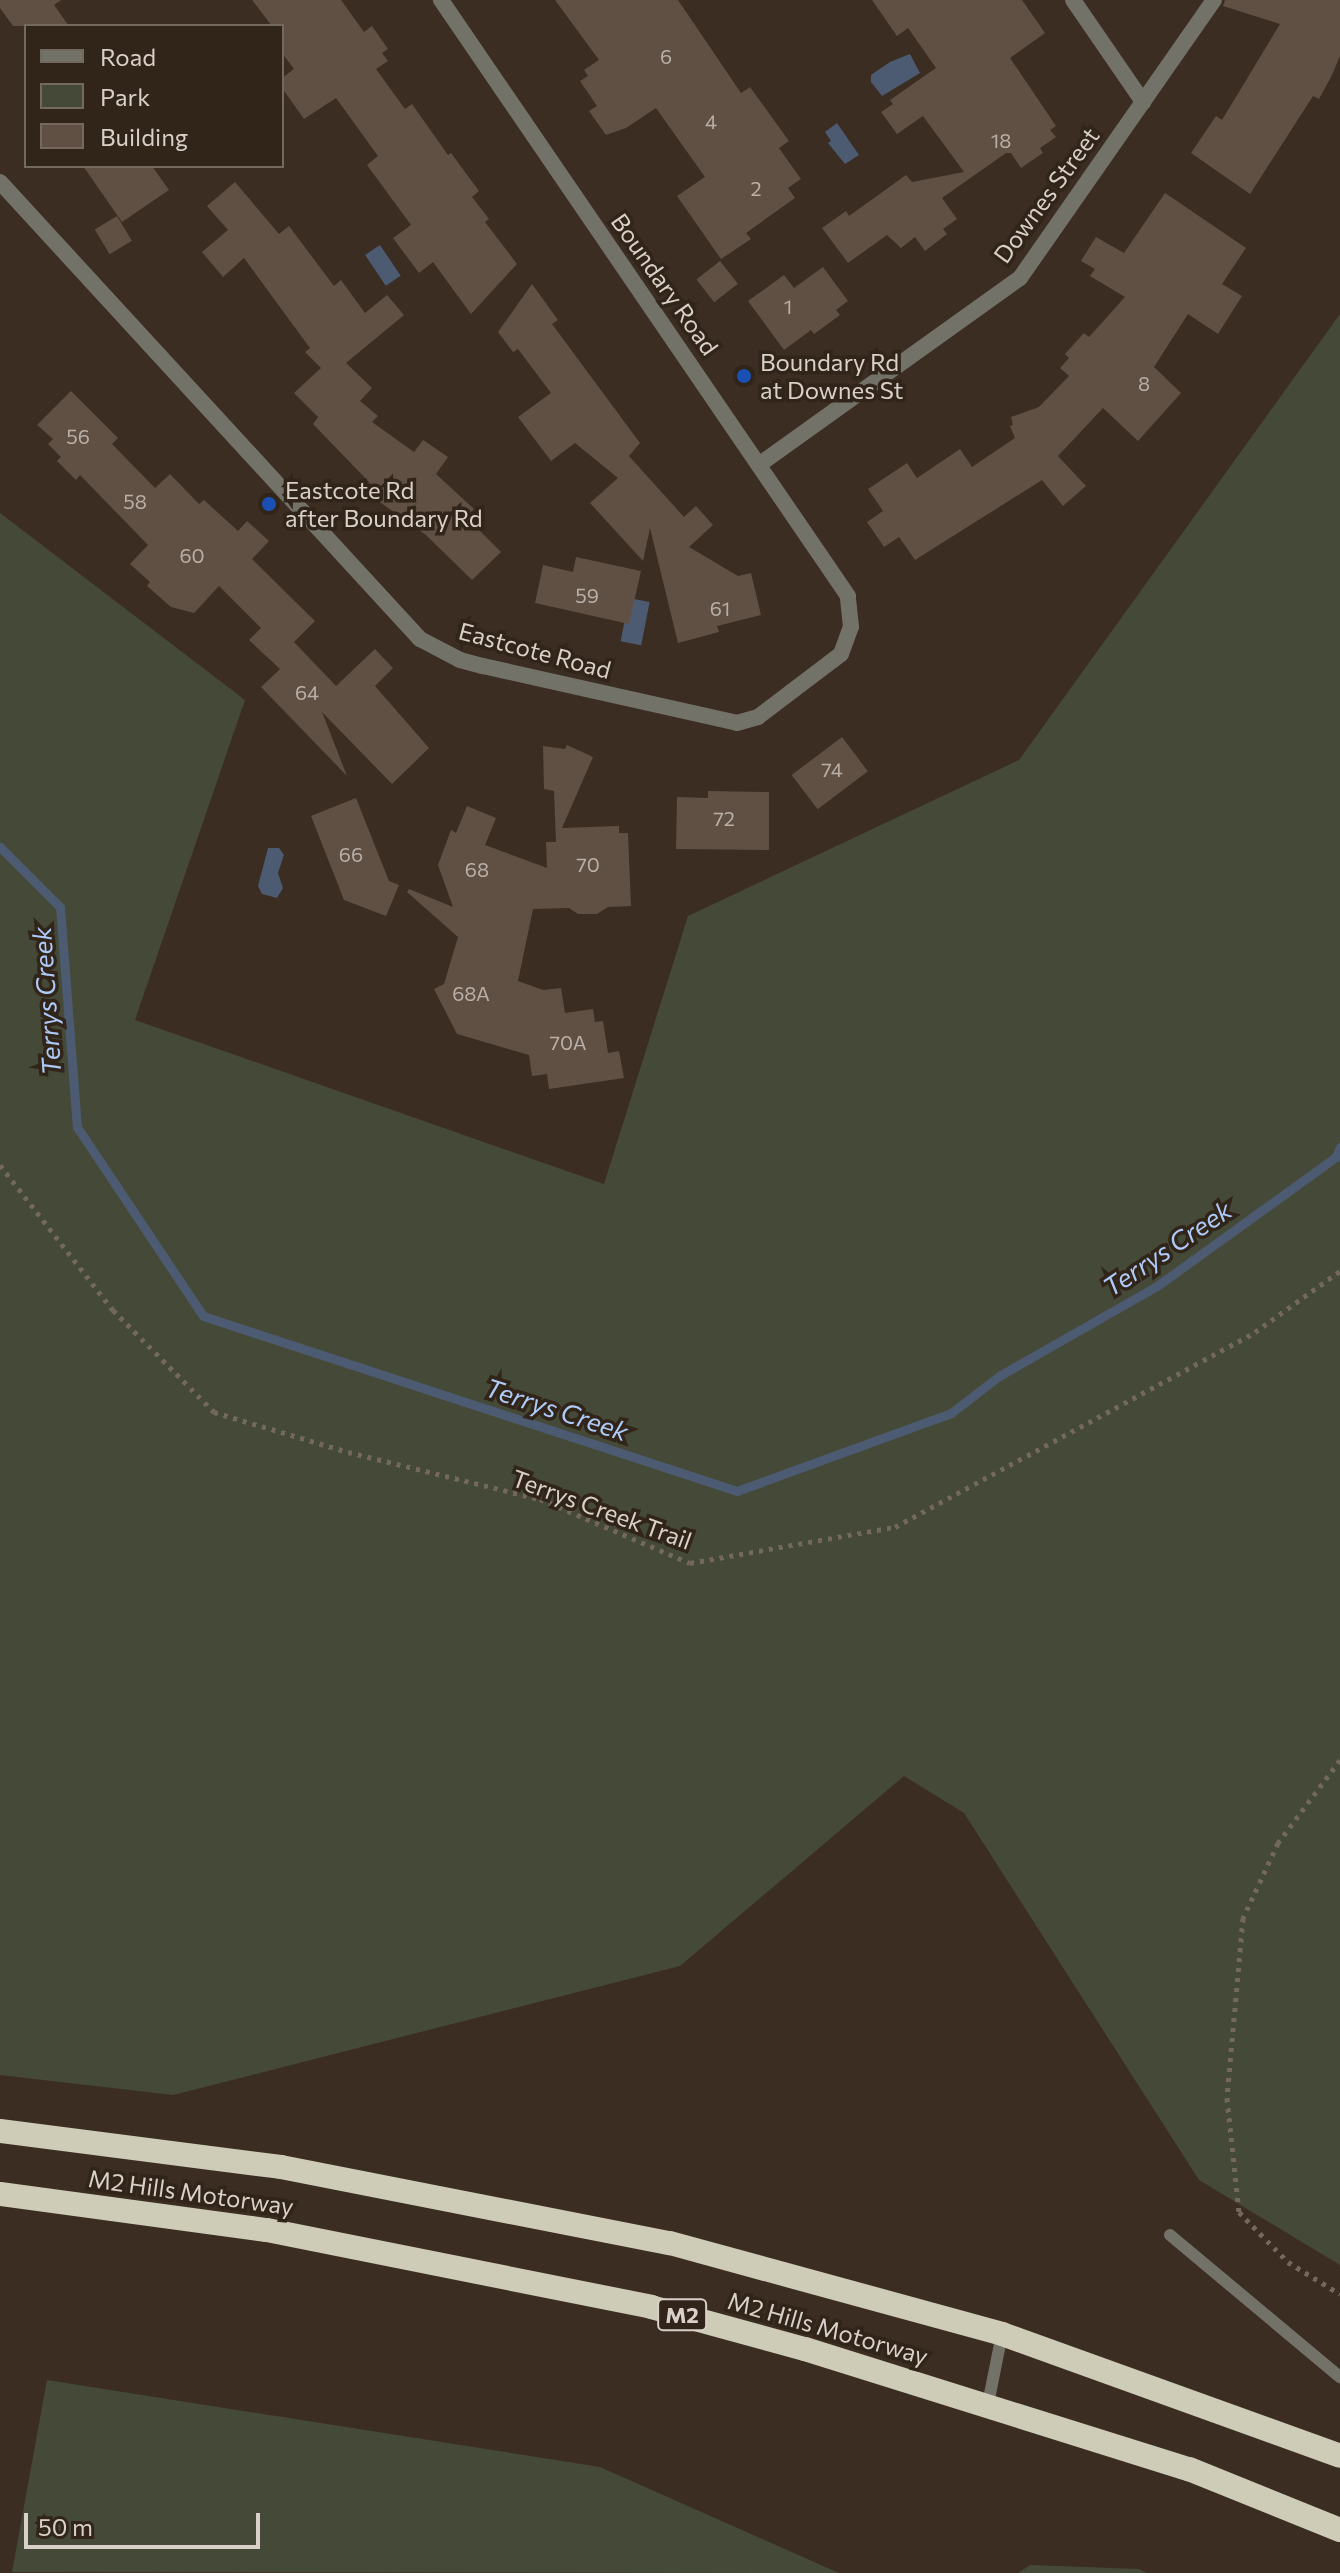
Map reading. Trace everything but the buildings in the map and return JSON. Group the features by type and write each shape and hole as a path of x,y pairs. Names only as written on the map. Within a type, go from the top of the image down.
{"highway":[{"name":"M2 Hills Motorway","path":"0,2131 281,2167 670,2243 1002,2334 1340,2456"},
{"name":"M2 Hills Motorway","path":"0,2194 267,2230 651,2307 988,2404 1189,2469 1340,2530"}],"street":[{"name":"Boundary Road","path":"441,0 848,596"},
{"path":"1073,0 1143,102"},
{"name":"Downes Street","path":"760,464 1020,278 1214,0"},
{"name":"Eastcote Road","path":"0,182 420,639 460,660 737,723 758,717 841,654 851,627 848,596"}],"lane":[{"path":"1170,2235 1340,2377"},
{"path":"988,2404 1002,2334"}],"path":[{"name":"Terrys Creek Trail","path":"0,1165 113,1310 214,1412 348,1452 540,1499 690,1563 895,1527 1255,1332 1340,1271"},
{"path":"1340,1760 1278,1843 1243,1918 1227,2098 1239,2212 1288,2262 1340,2294"}],"green space":[{"path":"1340,314 1340,2265 1199,2180 964,1813 904,1776 680,1966 173,2095 0,2075 0,513 245,700 135,1020 604,1184 688,916 1019,760"},
{"path":"47,2380 600,2467 839,2573 12,2572"},
{"path":"1030,2565 1139,2569 1147,2573 1018,2573"}],"water":[{"path":"910,54 920,73 882,96 871,82 871,75 890,62"},
{"path":"837,123 859,155 845,164 828,143 831,141 825,132"},
{"path":"380,245 401,276 386,286 365,255"},
{"path":"629,598 650,602 641,645 621,641"},
{"path":"268,848 279,848 284,855 278,873 283,888 277,898 262,894 258,886"}],"waterway":[{"name":"Terrys Creek","path":"0,847 60,907 77,1127 203,1316 737,1491 951,1413 999,1376 1157,1286 1336,1157 1340,1147"}],"place":[{"name":"Boundary Rd at Downes St","path":"744,376"},
{"name":"Eastcote Rd after Boundary Rd","path":"269,504"}]}
